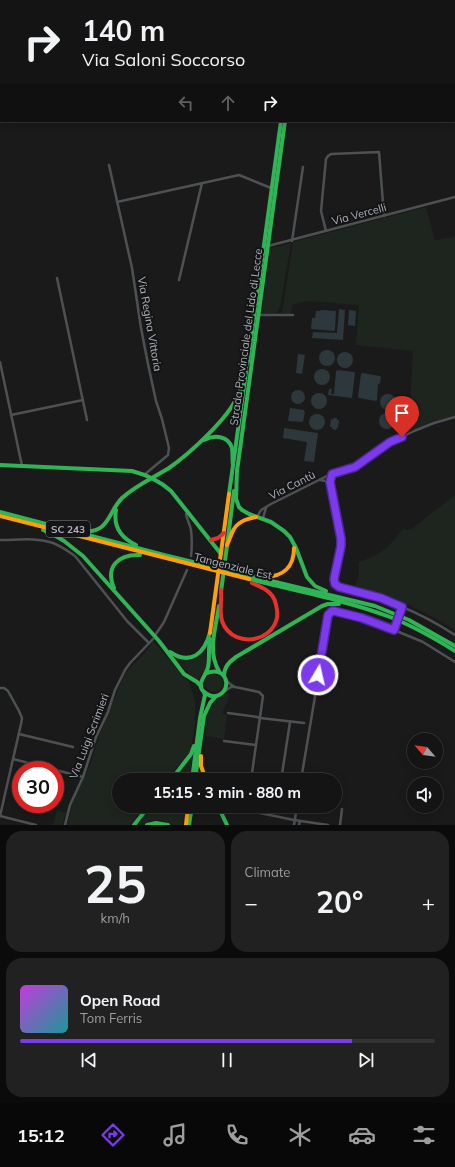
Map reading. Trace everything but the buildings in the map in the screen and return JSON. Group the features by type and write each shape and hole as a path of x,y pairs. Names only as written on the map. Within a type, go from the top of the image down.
{"main road":[{"name":"Strada Provinciale del Lido di Lecce","path":"224,554 224,532 281,122"},
{"name":"Strada Provinciale del Lido di Lecce","path":"224,554 227,545 285,122"},
{"path":"58,527 64,526 89,531 97,530 107,522 116,506 126,495 178,461 225,416 234,404 242,388 245,366 248,360"},
{"path":"197,444 211,436 219,436 227,440 231,446 233,465"},
{"path":"0,465 132,471 144,475 169,489 210,540 224,554 213,651 214,664 225,678"},
{"path":"237,469 238,475 236,493 239,506 246,513 263,518 277,525 289,536 294,543 307,577 314,586 354,601"},
{"path":"119,502 114,518 120,534 132,543 155,550 164,556"},
{"name":"Tangenziale Est","path":"0,512 390,614"},
{"name":"Tangenziale Est","path":"0,516 164,556"},
{"path":"227,545 230,541 234,527 246,519 257,517"},
{"path":"21,522 54,535 75,548 159,641 184,674 201,686 205,694 197,736 193,773"},
{"path":"210,540 218,539 224,532"},
{"path":"239,575 268,577 277,576 283,573 291,565 294,558 294,547 289,536"},
{"path":"121,598 113,587 110,579 111,571 118,559 133,554 152,558 164,556"},
{"path":"159,641 174,655 187,658 197,655 208,643 224,554"},
{"path":"221,590 222,597 220,611 226,629 235,636 246,640 258,639 268,633 273,627 277,615 278,609 275,599 268,590 239,575"},
{"name":"Tangenziale Est","path":"239,575 375,606 455,646"},
{"path":"203,773 200,760 204,716 212,699 223,692 226,686 224,672 225,668 233,659 322,606 336,603 372,610"},
{"name":"Tangenziale Est","path":"409,622 455,651"},
{"path":"201,686 202,679 208,666 210,632"},
{"path":"205,674 214,670 221,673"},
{"path":"204,692 210,696 217,696"},
{"path":"196,773 203,725"},
{"path":"176,773 191,754 197,736"},
{"path":"134,825 143,813"},
{"path":"186,825 187,813"},
{"path":"189,825 191,813"},
{"path":"221,813 227,825"},
{"path":"147,825 156,823 168,825"}],"street":[{"path":"326,231 321,210 326,159 331,154 379,152 384,216"},
{"name":"Via Regina Vittoria","path":"109,166 132,268 141,328 156,402 169,448 168,455 144,475"},
{"path":"292,241 303,167"},
{"path":"117,202 239,175 272,188"},
{"path":"179,280 202,183"},
{"name":"Via Vercelli","path":"267,246 292,241 455,197"},
{"path":"57,278 87,420"},
{"path":"258,315 293,315"},
{"path":"0,362 22,466"},
{"path":"11,415 83,400"},
{"name":"Via Cantù","path":"257,517 261,510 319,480 332,474 355,467 390,442 434,423 455,418"},
{"path":"332,474 330,485 341,539 341,546 334,579 335,584 339,587 381,598 402,607 455,635"},
{"path":"319,480 326,481 330,485"},
{"name":"Via Cantù","path":"263,518 266,508"},
{"path":"188,513 186,514 186,517 190,525 192,537 191,556"},
{"path":"0,540 41,540 54,543 64,548 74,556 127,621 149,643"},
{"path":"156,634 164,622 187,570"},
{"path":"394,630 402,607"},
{"path":"302,773 329,613 334,611 362,618 394,630 423,642 455,662"},
{"name":"Via Luigi Scrimieri","path":"65,825 70,805 83,777 96,737 108,712 115,690 125,670 153,639"},
{"path":"225,678 235,687 262,694 263,696 252,773"},
{"path":"223,692 228,688 235,687"},
{"path":"0,688 4,688 8,691 22,718 0,816 36,825"},
{"path":"228,713 304,723"},
{"path":"282,773 290,722"},
{"path":"19,734 73,747"},
{"path":"224,741 256,745"},
{"path":"13,759 83,777"},
{"path":"260,813 328,825"},
{"path":"294,825 296,813"},
{"path":"340,825 342,813"},
{"path":"299,825 300,821"}],"shaded area":[{"path":"426,207 435,240 455,237 455,416 435,421 409,431 413,351 356,345 359,305 307,301 292,305 291,312 289,314 282,313 293,242"},
{"path":"291,243 280,307 276,314 263,313 270,248"},
{"path":"339,309 345,310 343,340 312,338 313,332 337,333"},
{"path":"349,310 356,311 355,326 348,325"},
{"path":"316,311 336,311 334,331 311,329 312,318 315,318"},
{"path":"327,350 333,352 335,358 333,364 327,366 321,364 319,358 321,352"},
{"path":"345,352 351,354 353,360 351,366 345,368 339,366 337,360 339,354"},
{"path":"298,354 305,355 302,374 296,373"},
{"path":"319,369 325,369 330,374 328,383 325,385 319,385 314,380 314,374"},
{"path":"338,370 355,373 352,398 328,395 329,389 332,389 331,394 334,394 336,371"},
{"path":"362,373 381,377 380,383 378,384 376,401 358,397"},
{"path":"298,390 303,392 305,397 303,402 298,404 293,402 291,397 293,392"},
{"path":"319,393 325,395 327,401 325,407 319,409 313,407 311,401 313,395"},
{"path":"388,394 395,399 396,402 391,409 388,410 381,405 380,402 385,395"},
{"path":"399,404 405,406 409,405 408,420 398,419"},
{"path":"290,408 304,410 303,422 288,421"},
{"path":"387,413 394,418 395,421 390,428 387,429 380,424 379,421 384,414"},
{"path":"317,414 323,416 325,422 323,428 317,430 311,428 309,422 311,416"},
{"path":"333,418 337,418 337,420 339,420 338,428 336,430 330,427 331,419 333,420"},
{"path":"284,428 318,433 314,462 304,461 307,442 283,438"},
{"path":"455,495 455,630 437,619 397,599 355,586 359,576 359,562 379,553 394,540 403,528 408,530 413,528"},
{"path":"153,641 189,682 195,701 195,724 191,748 173,773 112,773 112,813 140,813 130,825 67,825 73,801 89,768 100,733 123,677 145,653"},
{"path":"207,647 206,669 198,680 190,675 174,658 188,660 196,656"},
{"path":"214,674 218,675 222,679 222,687 218,691 214,692 210,691 206,687 205,683 206,679 210,675"},
{"path":"224,694 230,694 222,714 227,715 224,739 206,736 206,718 213,700"},
{"path":"193,753 190,773 178,773"},
{"path":"56,813 66,813 62,825 53,825"},
{"path":"146,813 184,813 183,825 173,825 162,820 155,820 136,825"}],"traffic: fast":[{"path":"248,362 281,122"},
{"path":"237,471 285,122"},
{"path":"83,531 92,531 103,526 117,504 127,493 169,468 208,435 226,414 240,391 248,360"},
{"path":"229,494 246,372"},
{"path":"204,440 212,437 224,438 232,448 233,465"},
{"path":"0,465 132,471 148,476 158,481 171,491 221,554"},
{"path":"237,469 236,499 239,507 249,514 271,522 284,531 290,537 296,548 307,577 315,586 326,591"},
{"path":"221,592 234,491"},
{"path":"116,510 115,516 119,531 126,539 136,545"},
{"path":"0,512 164,555 375,606 409,620 455,646"},
{"path":"43,530 64,541 83,556 159,641 184,674 201,686"},
{"path":"114,588 111,574 115,563 125,557 140,555"},
{"path":"249,579 373,611 415,628 455,651"},
{"path":"224,676 227,665 236,657 322,606 328,604 339,604"},
{"path":"219,606 213,639 215,664 219,671"},
{"path":"170,652 184,658 196,655 205,646 210,632"},
{"path":"205,674 212,672 222,674 226,683 226,687 223,692 219,695 213,696 207,694 201,688 202,681 203,678 205,674 207,671 208,667 210,639"},
{"path":"193,773 200,718 205,695 204,692"},
{"path":"196,773 204,716 210,703 216,696"},
{"path":"176,773 191,754 194,746"},
{"path":"134,825 143,813"},
{"path":"189,825 191,813"},
{"path":"221,813 227,825"},
{"path":"147,825 156,823 168,825"}],"traffic: slow":[{"path":"210,633 229,494"},
{"path":"0,516 249,579"},
{"path":"227,545 236,526 245,520 256,517"},
{"path":"264,577 271,577 286,570 292,561 294,548"},
{"path":"201,756 201,766 204,773"},
{"path":"186,825 187,813"}],"traffic: jam":[{"path":"211,540 218,538 224,533"},
{"path":"221,590 221,617 228,631 237,637 247,639 257,638 266,634 273,626 277,617 276,605 274,598 270,593 252,583"}],"route":[{"path":"318,675 328,615 332,611 362,618 394,630 402,607 381,598 339,587 334,582 341,539 330,482 332,474 355,467 390,442 402,437"}]}
